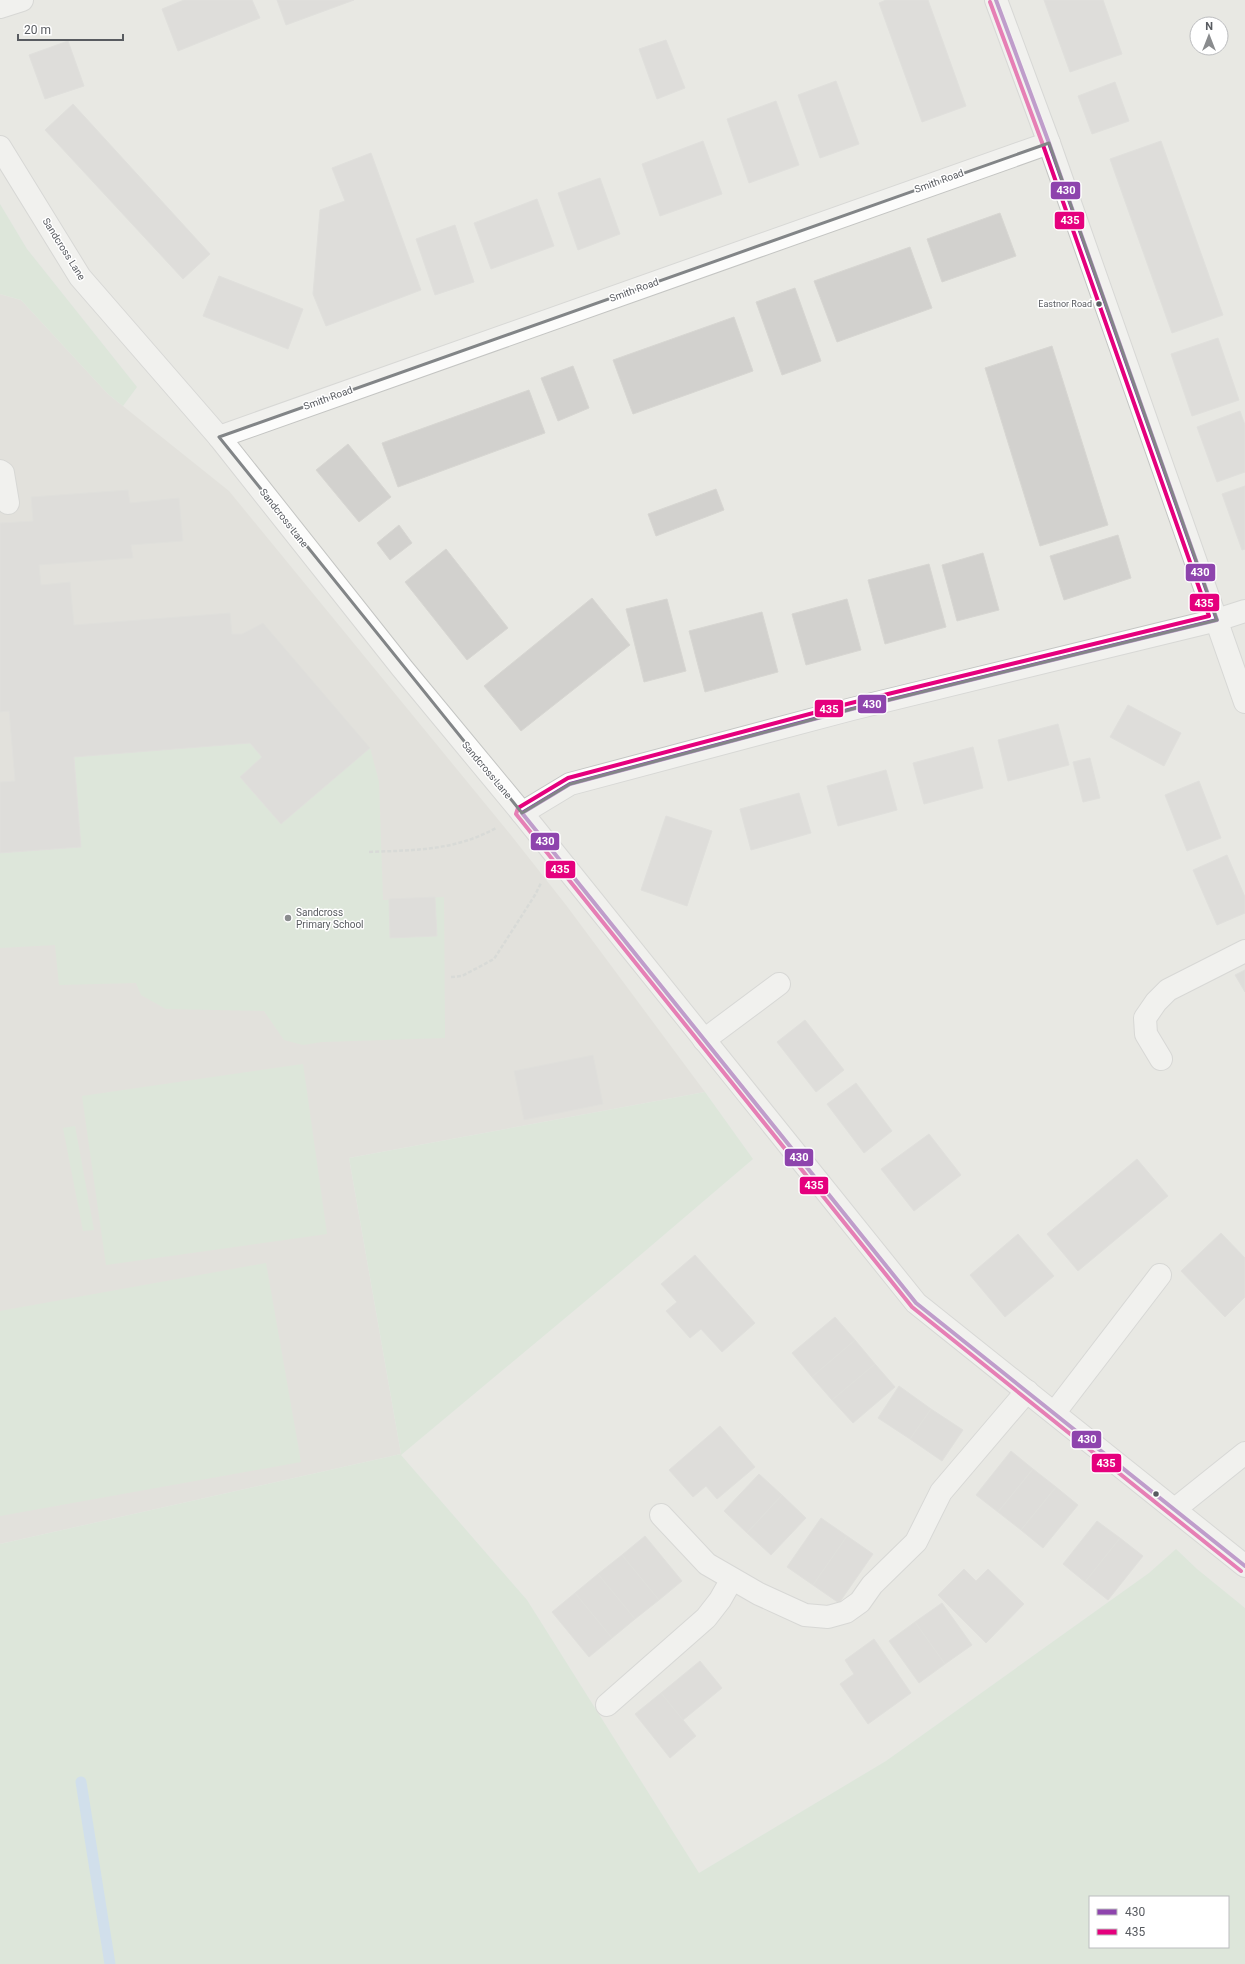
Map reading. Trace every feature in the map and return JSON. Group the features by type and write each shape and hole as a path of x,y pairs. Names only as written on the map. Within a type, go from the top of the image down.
{"street":[{"path":"0,8 22,0"},
{"path":"996,0 1049,142 1245,702"},
{"name":"Smith Road","path":"219,437 1049,142"},
{"name":"Sandcross Lane","path":"0,147 80,277 219,437 402,668 522,813 916,1303 1055,1412 1245,1566"},
{"path":"0,471 3,473 8,503"},
{"path":"522,813 570,784 852,709 1217,620 1245,611"},
{"path":"1161,1059 1146,1034 1145,1018 1156,1002 1168,990 1245,951"},
{"path":"704,1040 779,984"},
{"path":"1055,1412 1160,1275"},
{"path":"662,1515 707,1564 758,1594 805,1615 828,1617 846,1612 860,1602 872,1585 916,1542 941,1492 1027,1391"},
{"path":"1175,1509 1245,1453"},
{"path":"607,1705 706,1618 720,1600 732,1579"}],"path":[{"path":"369,852 436,849 480,837 522,813"},
{"path":"451,977 462,976 494,959 535,895 554,853"}],"highlighted area":[{"path":"1049,143 1217,620 852,709 570,784 522,813 219,437"}],"shaded area":[{"name":"Sandcross Primary School","path":"0,294 21,300 108,394 229,491 510,834 566,905 705,1092 349,1158 401,1454 0,1544"}],"green space":[{"path":"0,204 27,249 137,387 123,406 108,394 21,300 0,294"},
{"path":"250,743 262,757 240,777 281,824 370,748 379,782 383,900 444,897 445,1038 322,1042 303,1045 284,1040 264,1011 166,1009 141,995 136,983 59,985 55,945 0,948 0,853 81,847 74,757"},
{"path":"303,1064 327,1234 106,1265 82,1096"},
{"path":"705,1092 753,1159 401,1455 527,1600 699,1873 886,1761 1149,1573 1176,1549 1197,1569 1245,1608 1245,1964 0,1964 0,1544 401,1454 349,1158"},
{"path":"75,1126 94,1230 83,1231 63,1128"},
{"path":"266,1263 301,1462 0,1516 0,1311"}],"building":[{"path":"184,0 252,0 260,18 178,51 162,9"},
{"path":"277,0 354,0 286,25"},
{"path":"886,0 928,0 966,106 922,122 879,3"},
{"path":"1044,0 1103,0 1122,54 1070,72"},
{"path":"666,40 685,88 657,99 639,49"},
{"path":"68,41 84,86 45,99 29,55"},
{"path":"836,81 859,144 820,158 798,95"},
{"path":"1115,82 1129,121 1092,134 1078,96"},
{"path":"776,101 799,165 749,183 727,119"},
{"path":"73,104 210,254 183,279 45,130"},
{"path":"703,141 722,194 660,216 642,164"},
{"path":"1161,141 1223,315 1172,333 1110,159"},
{"path":"371,153 421,290 326,326 313,294 320,210 345,201 332,168"},
{"path":"600,178 620,234 578,250 558,193"},
{"path":"537,199 554,246 491,269 474,223"},
{"path":"1000,213 1016,256 942,282 927,239"},
{"path":"455,225 474,282 435,295 416,239"},
{"path":"910,247 932,308 837,342 814,281"},
{"path":"219,276 303,309 288,349 203,316"},
{"path":"795,288 821,361 782,375 756,302"},
{"path":"734,317 753,371 633,414 613,360"},
{"path":"1218,338 1239,400 1192,416 1171,354"},
{"path":"1052,346 1108,525 1040,546 985,368"},
{"path":"573,366 589,408 558,421 541,378"},
{"path":"529,390 545,433 398,487 382,443"},
{"path":"1240,411 1245,425 1245,472 1217,482 1197,427"},
{"path":"348,444 391,497 359,522 316,470"},
{"path":"1245,486 1245,549 1242,550 1222,494"},
{"path":"716,489 724,510 656,536 648,514"},
{"path":"128,490 130,503 179,498 183,541 131,545 133,558 39,565 41,585 70,582 74,625 230,613 232,634 242,634 263,623 370,748 281,824 240,777 262,757 250,743 74,757 81,847 0,853 0,782 15,781 9,711 0,712 0,523 33,521 31,497"},
{"path":"399,525 412,543 390,560 377,543"},
{"path":"1118,535 1131,578 1064,600 1050,556"},
{"path":"446,549 508,628 467,660 405,582"},
{"path":"983,553 999,610 957,621 942,565"},
{"path":"929,564 946,627 885,644 868,580"},
{"path":"592,598 630,645 521,731 484,686"},
{"path":"667,599 686,671 644,682 626,609"},
{"path":"847,599 861,650 806,665 792,614"},
{"path":"762,612 778,672 705,692 689,631"},
{"path":"1128,705 1181,733 1164,766 1110,737"},
{"path":"1058,724 1069,765 1008,781 998,740"},
{"path":"973,747 983,788 924,804 913,763"},
{"path":"1090,758 1100,798 1083,802 1073,762"},
{"path":"886,770 897,810 838,826 827,786"},
{"path":"1199,781 1221,838 1187,851 1165,795"},
{"path":"799,793 811,833 751,850 740,809"},
{"path":"666,816 712,831 687,906 641,890"},
{"path":"1227,855 1245,897 1245,913 1217,925 1193,870"},
{"path":"435,897 437,936 390,938 389,899"},
{"path":"1245,970 1245,992 1235,975"},
{"path":"805,1020 844,1070 816,1092 777,1042"},
{"path":"593,1055 603,1104 524,1120 514,1071"},
{"path":"856,1083 892,1131 864,1153 827,1104"},
{"path":"929,1134 961,1175 914,1211 881,1169"},
{"path":"1137,1159 1168,1196 1078,1271 1047,1234"},
{"path":"1221,1233 1245,1258 1245,1297 1225,1317 1181,1271"},
{"path":"1018,1234 1054,1276 1005,1317 970,1275"},
{"path":"695,1255 755,1323 722,1352 701,1329 690,1338 666,1311 677,1302 661,1284"},
{"path":"835,1317 855,1340 812,1377 792,1353"},
{"path":"855,1340 875,1364 832,1400 812,1377"},
{"path":"875,1364 895,1387 853,1423 832,1400"},
{"path":"899,1386 931,1409 910,1439 878,1418"},
{"path":"931,1409 963,1430 942,1461 910,1439"},
{"path":"720,1426 755,1467 717,1499 706,1486 693,1497 669,1470"},
{"path":"1011,1451 1033,1469 998,1512 976,1495"},
{"path":"1033,1469 1056,1487 1021,1530 998,1512"},
{"path":"759,1474 782,1495 747,1533 724,1511"},
{"path":"1056,1487 1078,1505 1043,1548 1021,1530"},
{"path":"782,1495 806,1518 771,1555 747,1533"},
{"path":"821,1518 847,1536 813,1585 787,1567"},
{"path":"1097,1521 1120,1538 1085,1582 1063,1564"},
{"path":"645,1536 682,1581 659,1600 622,1555"},
{"path":"847,1536 873,1554 839,1603 813,1585"},
{"path":"1120,1538 1143,1556 1108,1600 1085,1582"},
{"path":"622,1555 659,1600 635,1619 598,1574"},
{"path":"964,1569 976,1581 988,1569 1024,1604 986,1643 938,1595"},
{"path":"598,1574 635,1619 612,1638 575,1593"},
{"path":"575,1593 612,1638 589,1657 552,1612"},
{"path":"942,1603 972,1645 945,1664 915,1622"},
{"path":"915,1622 945,1664 919,1683 889,1641"},
{"path":"874,1639 911,1693 868,1724 840,1684 854,1674 845,1660"},
{"path":"700,1661 722,1688 683,1720 661,1693"},
{"path":"661,1693 696,1736 670,1758 635,1714"}],"waterway":[{"path":"81,1782 110,1964"}],"transit line":[{"name":"430","path":"996,0 1049,143 1217,620 852,709 570,784 522,813 916,1303 1245,1566"},
{"name":"435","path":"990,2 1043,145 1209,616 851,703 568,778 518,808 516,814 912,1307 1241,1571"}],"place":[{"name":"Eastnor Road","path":"1099,304"},
{"name":"Sandcross Primary School","path":"288,918"}]}
